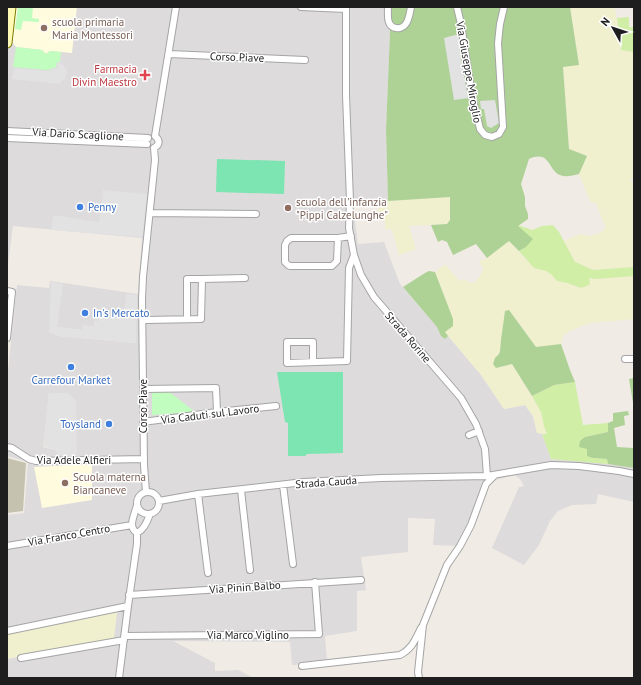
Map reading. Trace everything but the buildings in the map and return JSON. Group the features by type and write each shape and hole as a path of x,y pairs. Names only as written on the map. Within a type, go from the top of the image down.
{"main road":[{"path":"7,43 11,7"}],"street":[{"name":"Corso Piave","path":"146,492 143,422 143,277 155,160 154,148 158,146 159,142 155,136 176,7"},
{"path":"301,7 346,8"},
{"path":"388,7 389,23 391,26 400,28 406,24 411,7"},
{"name":"Via Giuseppe Miroglio","path":"457,7 472,96 480,129 485,135 492,137 499,134 503,128 498,43 504,7"},
{"name":"Strada Rorine","path":"346,8 346,94 350,201 349,228 354,255 361,275 374,297 461,398 479,431 485,449 487,476"},
{"name":"Corso Piave","path":"168,54 304,60"},
{"name":"Via Dario Scaglione","path":"7,131 148,141"},
{"path":"154,148 151,148 148,141 151,136 155,136"},
{"name":"Via Dario Scaglione","path":"7,138 148,141"},
{"path":"150,213 256,214"},
{"path":"338,238 337,261 332,266 290,266 285,262 285,243 290,238 338,238 351,236"},
{"path":"313,362 313,342 287,342 287,363 347,361 349,268 354,255"},
{"path":"187,320 187,279 202,280 245,278"},
{"path":"142,320 201,319 202,280"},
{"path":"7,291 12,292 7,338"},
{"path":"625,359 634,359"},
{"path":"143,389 216,388 217,412"},
{"name":"Via Caduti sul Lavoro","path":"143,422 276,406"},
{"path":"469,435 479,431"},
{"name":"Via Adele Alfieri","path":"7,447 12,448 29,459 36,461 144,459"},
{"name":"Strada Cauda","path":"158,501 198,494 304,482 381,478 487,476 551,465 579,466 634,474"},
{"path":"302,666 400,655 410,649 423,625 447,565 460,546 471,525 486,484 495,474"},
{"path":"283,485 293,564"},
{"path":"241,490 250,570"},
{"path":"119,678 137,544 137,533 134,531 132,525 139,497 146,492 150,492 157,497 157,509 150,514 144,528 137,533"},
{"path":"198,494 208,573"},
{"path":"137,505 142,512 150,514"},
{"name":"Via Franco Centro","path":"7,546 132,525"},
{"name":"Via Pinin Balbo","path":"129,595 361,580"},
{"name":"Via Marco Viglino","path":"125,638 319,634 315,582"},
{"path":"7,631 128,606"},
{"path":"419,678 418,672 423,625"},
{"path":"21,658 125,638"}],"shaded area":[{"path":"7,7 391,7 386,130 388,201 353,203 358,244 384,242 400,284 437,327 441,336 445,339 448,336 481,375 504,409 525,405 533,416 537,433 542,434 551,459 602,463 634,468 634,502 598,494 596,504 572,505 558,511 550,521 539,545 524,565 492,548 519,487 524,486 520,479 515,475 488,483 462,546 433,545 435,519 408,518 408,552 361,557 366,590 357,591 357,631 325,636 327,662 292,665 290,642 173,641 215,663 215,671 238,670 254,678 7,678 7,659 114,638 7,633 7,515 24,513 28,462 7,456 7,380 17,285 49,288 50,281 138,294 142,238 13,226 7,272","holes":["62,284 57,327 82,330 94,326 99,321 101,316 123,319 127,294 136,343 57,336 53,333","49,393 67,393 76,401 65,459 55,450 43,447"]},
{"name":"scuola primaria Maria Montessori","path":"16,7 77,7 72,53 50,51 46,54 42,50 16,47 12,42"},
{"path":"459,34 461,47 459,48 468,98 454,100 444,38"},
{"path":"58,62 67,70 65,79 60,82 60,84 12,79 14,68 48,71 57,68"},
{"path":"495,100 499,123 491,128 487,126 484,109 481,109 480,101"},
{"path":"103,190 147,194 142,237 51,230 53,215 99,222"},
{"path":"51,282 63,284 57,327 82,330 83,325 94,326 94,320 99,321 100,316 123,319 127,294 137,295 136,343 57,336 54,333 49,333"},
{"path":"49,393 68,393 76,401 77,458 65,459 55,450 43,446"},
{"path":"7,458 26,463 23,511 7,513"},
{"name":"Scuola materna Biancaneve","path":"92,464 92,500 42,508 34,467"}],"green space":[{"path":"18,7 33,7 32,18 39,19 39,22 23,21 21,30 15,29"},
{"path":"391,7 570,7 579,65 563,67 569,149 587,156 579,174 567,176 563,176 554,171 546,159 542,157 529,159 521,184 525,197 525,206 528,219 518,226 533,239 526,247 519,251 509,241 487,258 476,244 453,255 447,242 442,240 438,242 431,225 447,224 450,220 450,197 388,201 386,130"},
{"path":"570,7 615,7 621,50 634,52 634,179 630,178 634,186 634,267 593,270 575,262 564,241 580,234 590,236 598,234 606,228 595,202 591,203 579,174 587,156 569,149 563,66 579,65"},
{"path":"629,17 629,27 634,27 634,52 621,50 617,18"},
{"path":"16,47 42,50 46,54 50,51 61,52 60,62 57,62 56,67 48,70 13,67"},
{"path":"217,159 285,161 284,194 216,192"},
{"path":"450,196 450,220 447,224 409,226 416,249 399,255 392,229 385,229 385,221 380,220 377,202"},
{"path":"518,225 532,230 542,226 553,225 559,232 575,262 593,270 634,267 634,276 596,279 589,278 590,284 582,287 557,281 546,271 534,268 519,251 526,247"},
{"path":"509,241 534,268 546,271 557,281 570,283 576,287 587,286 589,284 589,278 596,279 634,276 634,319 590,323 564,335 561,344 536,347 509,310 504,318 500,351 497,356 497,368 512,364 541,412 547,434 537,433 533,416 525,405 504,409 481,375 445,332 453,319 435,272 446,265 459,281 464,279 468,282 474,283 483,269 479,261 487,258"},
{"path":"429,271 435,272 453,319 453,326 445,332 448,336 445,339 441,336 437,327 403,287"},
{"path":"509,310 536,347 561,344 575,382 554,385 532,396 512,364 496,368 493,364 500,351 505,311"},
{"path":"277,372 343,372 343,453 288,456 288,423 285,422"},
{"path":"634,378 634,409 629,379"},
{"path":"575,382 583,425 608,423 608,432 585,437 587,449 593,458 607,459 608,464 551,459 542,434 547,434 541,412 532,396 554,385"},
{"path":"167,391 195,412 152,415 152,392"},
{"path":"628,411 629,415 624,416 625,425 614,428 617,447 634,448 634,468 608,464 607,459 587,456 587,449 579,447 580,441 585,437 608,432 608,423 613,421 613,413"},
{"path":"117,611 114,638 7,659 7,633"}],"place":[{"name":"scuola primaria Maria Montessori","path":"44,28"},
{"name":"Farmacia Divin Maestro","path":"145,75"},
{"name":"Penny","path":"80,207"},
{"name":"scuola dell'infanzia \"Pippi Calzelunghe\"","path":"288,208"},
{"name":"In's Mercato","path":"85,313"},
{"name":"Carrefour Market","path":"71,367"},
{"name":"Toysland","path":"109,424"},
{"name":"Scuola materna Biancaneve","path":"65,483"}]}
